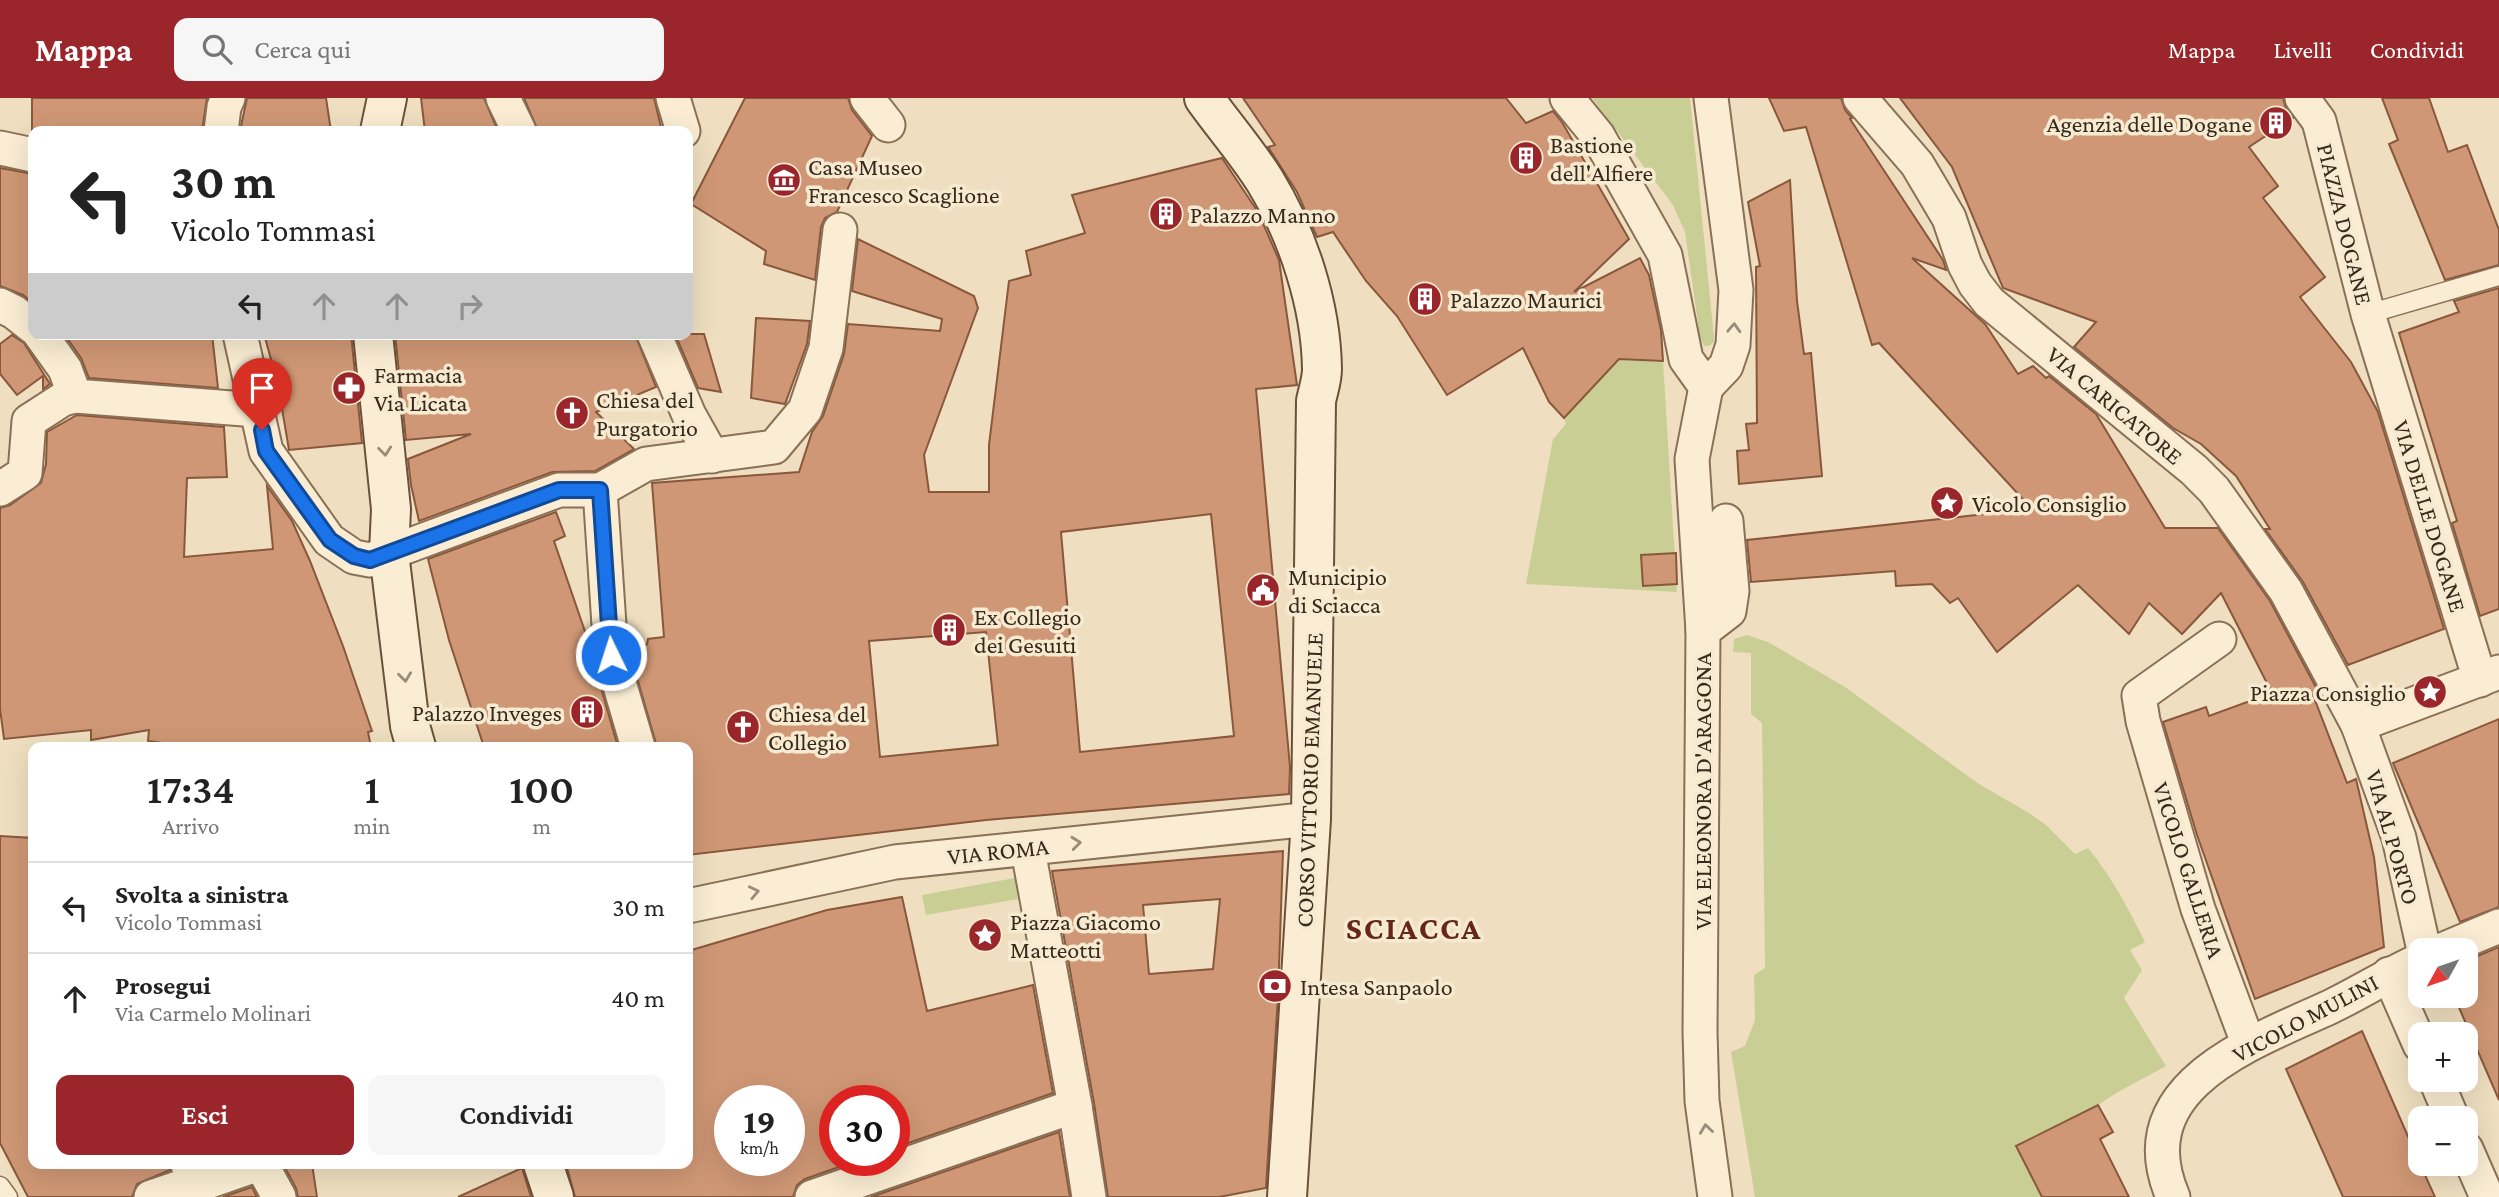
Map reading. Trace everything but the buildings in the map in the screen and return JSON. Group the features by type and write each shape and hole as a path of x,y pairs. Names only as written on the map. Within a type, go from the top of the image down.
{"street":[{"path":"222,126 228,98"},
{"path":"381,126 387,98"},
{"path":"503,98 517,126"},
{"path":"673,98 681,126"},
{"path":"867,98 888,125"},
{"name":"CORSO VITTORIO EMANUELE","path":"1205,98 1264,180 1284,217 1303,269 1318,332 1322,372 1316,401 1311,819 1280,1195"},
{"path":"1567,98 1598,136 1665,255 1686,359 1706,387 1726,366 1733,345 1736,290 1711,98"},
{"name":"VIA CARICATORE","path":"1860,98 1917,164 1949,218 1965,265 1989,302 2194,470 2214,491 2286,591 2358,725"},
{"name":"PIAZZA DOGANE","path":"2302,98 2319,121 2380,353"},
{"path":"0,148 28,154"},
{"path":"241,340 266,451 330,540 354,556 370,560 559,490 600,490 646,464 774,447 804,410 826,348 840,230"},
{"path":"0,305 28,323"},
{"path":"44,340 65,369 75,396"},
{"path":"374,340 391,509 389,552 414,742"},
{"path":"657,340 689,415 712,456"},
{"name":"VIA DELLE DOGANE","path":"2380,353 2489,676"},
{"name":"VIA ELEONORA D'ARAGONA","path":"1706,387 1692,459 1703,631 1700,1032 1702,1101 1715,1197"},
{"path":"0,489 25,473 29,421 63,399 75,396 257,410"},
{"path":"600,490 611,655 637,742"},
{"path":"1703,631 1729,611 1732,591 1726,521"},
{"name":"VICOLO GALLERIA","path":"2219,639 2138,696 2198,909 2248,1043"},
{"path":"2358,725 2489,676"},
{"name":"VIA AL PORTO","path":"2358,725 2399,838 2421,938"},
{"name":"VIA ROMA","path":"693,905 895,862 1311,819"},
{"path":"1028,850 1075,1105 1088,1197"},
{"path":"2470,938 2499,926"},
{"name":"VICOLO MULINI","path":"2173,1197 2164,1175 2161,1154 2164,1132 2170,1114 2193,1083 2248,1043 2334,1005 2408,965"},
{"path":"2389,974 2410,1022"},
{"path":"812,1197 1075,1105"},
{"path":"151,1197 191,1178 235,1169"},
{"path":"263,1169 279,1197"},
{"path":"545,1169 554,1197"},
{"path":"2478,1176 2487,1197"}],"lane":[{"path":"2368,314 2499,276"},
{"path":"0,1186 8,1197"}],"green space":[{"path":"1592,98 1690,98 1714,338 1714,342 1709,346 1704,346 1700,337 1685,232 1673,205"},
{"path":"1619,359 1663,361 1677,592 1526,584 1553,439 1566,424 1564,418"},
{"path":"1747,635 1768,642 1845,687 1979,784 2046,825 2075,854 2088,848 2132,917 2145,942 2130,950 2142,970 2124,998 2166,1066 2098,1105 2016,1146 2042,1197 1755,1197 1731,1052 1745,1046 1755,1020 1754,975 1765,968 1762,723 1751,714 1751,653 1733,652 1734,639"},
{"path":"1015,878 1018,899 926,915 922,895"}],"place":[{"name":"Agenzia delle Dogane","path":"2276,123"},
{"name":"Bastione dell'Alfiere","path":"1526,158"},
{"name":"Casa Museo Francesco Scaglione","path":"784,180"},
{"name":"Palazzo Manno","path":"1166,214"},
{"name":"Palazzo Maurici","path":"1425,299"},
{"name":"Farmacia Via Licata","path":"349,388"},
{"name":"Chiesa del Purgatorio","path":"572,413"},
{"name":"Vicolo Consiglio","path":"1947,503"},
{"name":"Municipio di Sciacca","path":"1263,590"},
{"name":"Ex Collegio dei Gesuiti","path":"949,630"},
{"name":"Piazza Consiglio","path":"2430,692"},
{"name":"Palazzo Inveges","path":"587,712"},
{"name":"Chiesa del Collegio","path":"743,727"},
{"name":"Piazza Giacomo Matteotti","path":"985,935"},
{"name":"Intesa Sanpaolo","path":"1275,986"}],"district":[{"name":"SCIACCA","path":"1414,928"}],"route":[{"path":"262,430 266,451 330,540 354,556 370,560 559,490 600,490 611,655"}]}
